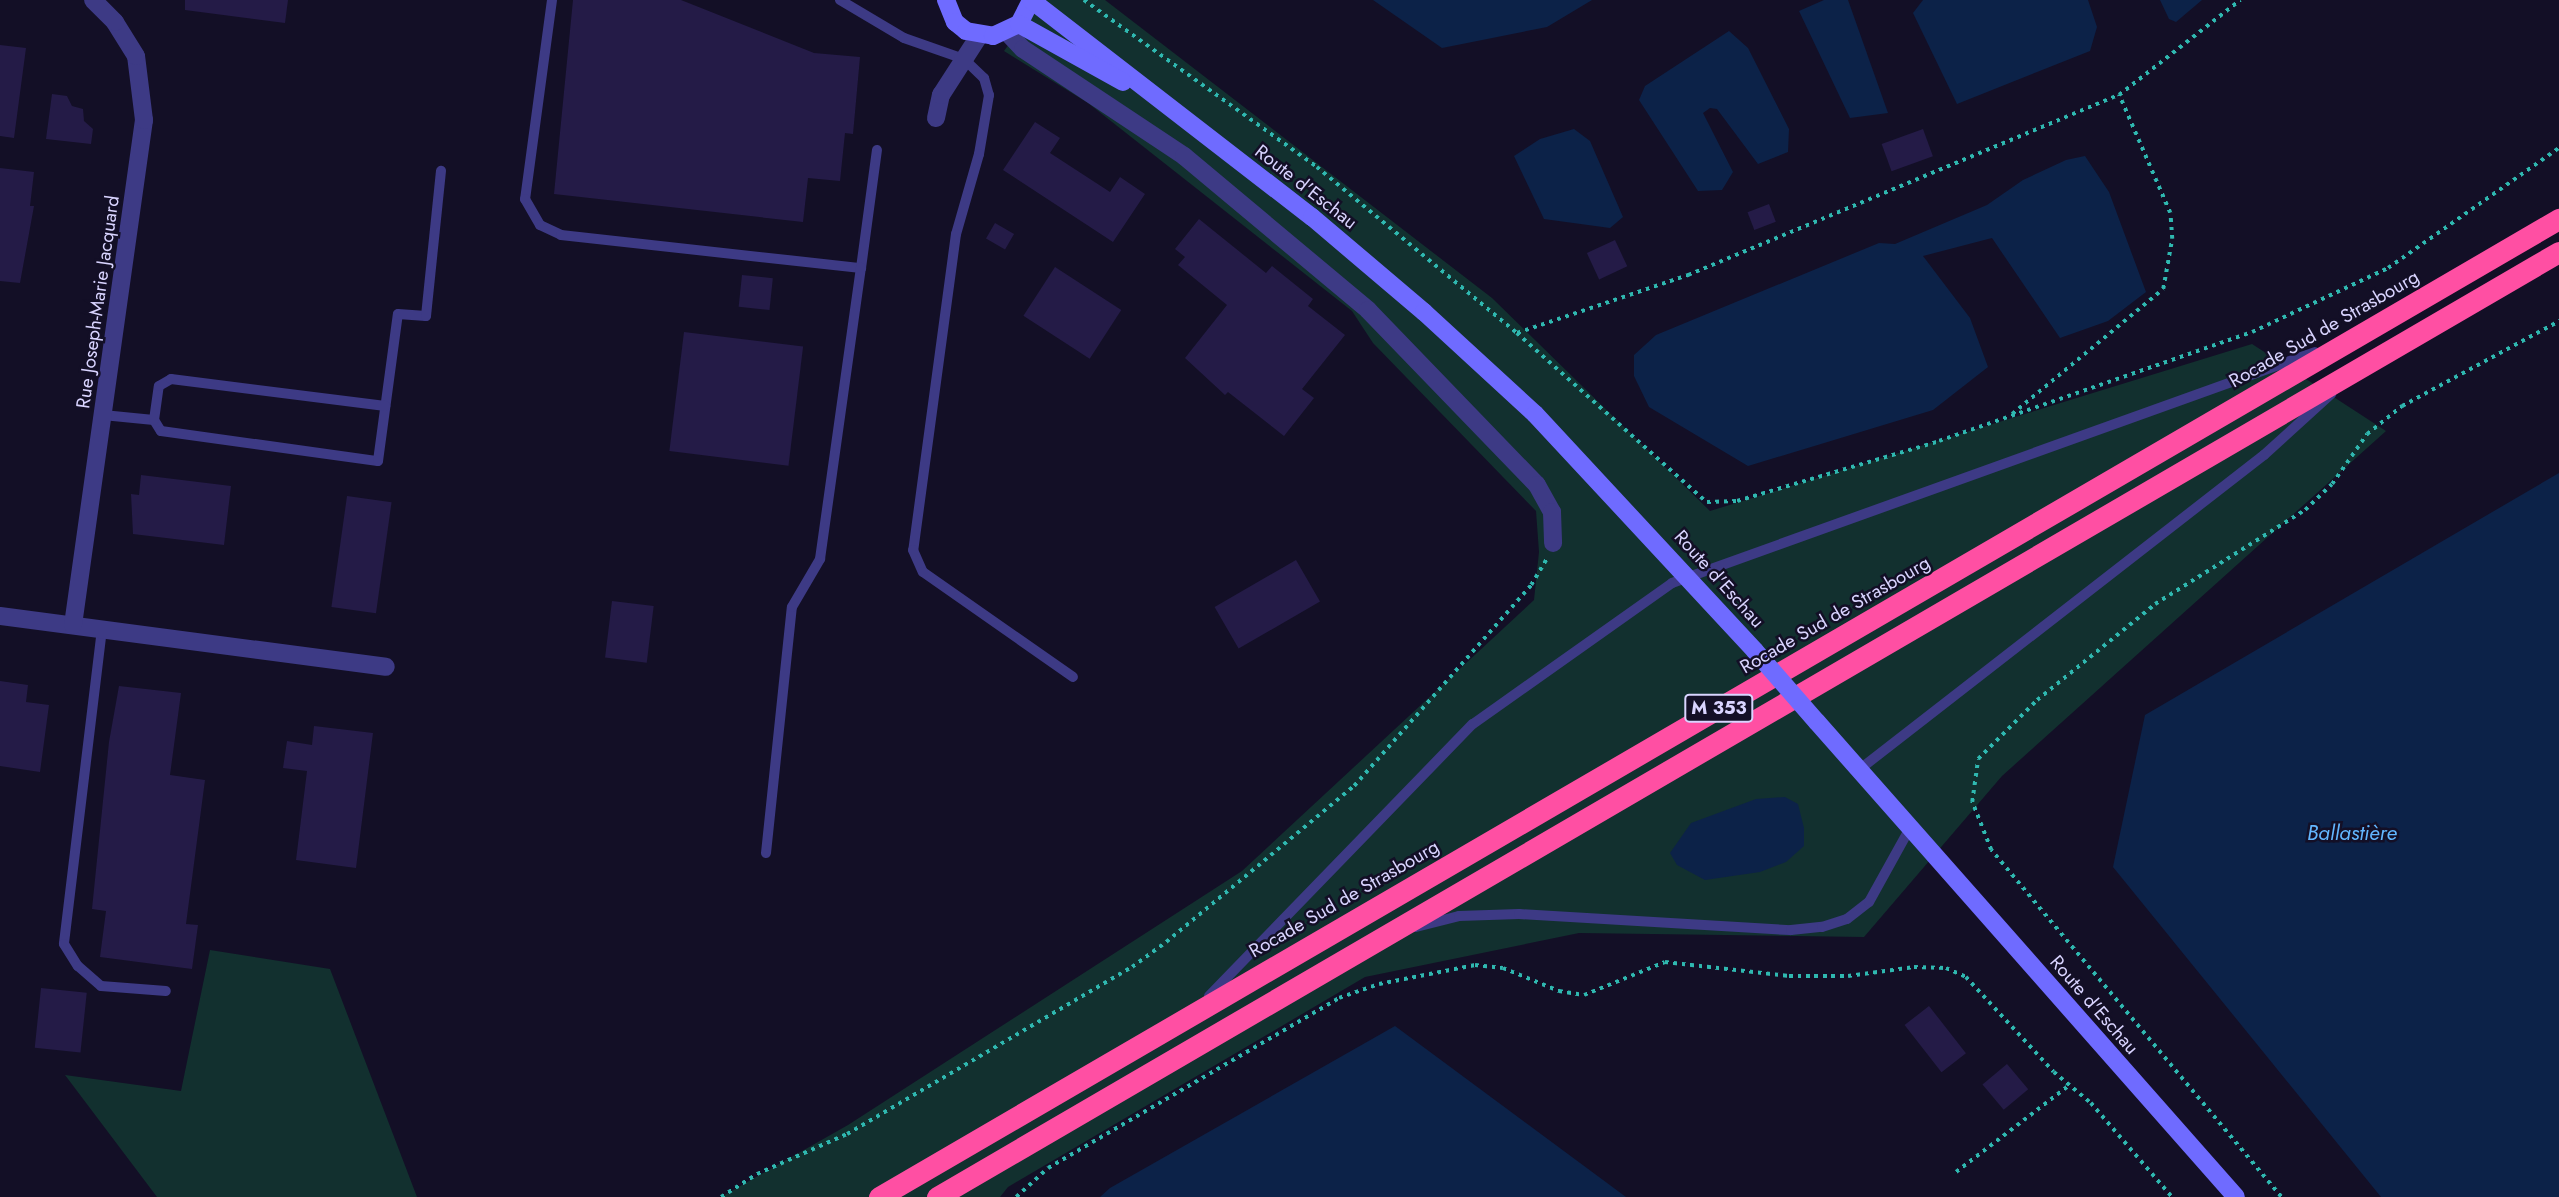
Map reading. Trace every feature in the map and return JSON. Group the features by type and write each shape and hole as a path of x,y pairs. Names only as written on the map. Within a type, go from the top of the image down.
{"highway":[{"name":"Rocade Sud de Strasbourg","path":"879,1197 2559,219"},
{"name":"M 353","path":"937,1197 2559,252"}],"main road":[{"path":"946,0 955,22 979,36 1013,28 1031,0"},
{"name":"Route d'Eschau","path":"1031,0 1312,217 1424,312 1535,414 1689,577 2236,1197"},
{"name":"Route d'Eschau","path":"1013,28 1171,109"}],"street":[{"name":"Rue Joseph-Marie Jacquard","path":"73,625 144,120 144,95 128,40 93,0"},
{"path":"1013,28 1023,49 1184,156 1367,310 1537,485 1552,512 1553,543"},
{"path":"936,118 942,95 979,36"},
{"path":"0,616 386,667"}],"lane":[{"path":"552,0 524,199 540,225 561,235 861,268"},
{"path":"840,0 904,38 964,59 984,78 989,95 979,155 956,234 913,550 923,572 1073,677"},
{"path":"766,853 792,607 820,559 877,150"},
{"path":"385,406 171,379 159,386 154,420 161,431 378,461 398,314 426,316 441,171"},
{"path":"1192,1013 1474,724 1605,629 1689,577 2247,373 2349,341"},
{"path":"1860,769 2264,455 2358,369"},
{"path":"103,415 154,420"},
{"path":"102,629 64,944 78,965 101,986 166,992"},
{"path":"1367,946 1425,923 1458,916 1519,914 1791,930 1822,927 1847,919 1869,902 1910,828"}],"path":[{"path":"1084,0 1317,167 1517,333 1707,502 1737,501 2007,418 2252,332 2388,268 2559,148"},
{"path":"1517,333 1688,275 2119,95 2240,0"},
{"path":"2007,418 2163,289 2172,239 2170,213 2119,95"},
{"path":"2281,1197 1991,850 1972,802 1978,759 2037,700 2155,604 2305,510 2332,484 2367,434 2402,406 2559,321"},
{"path":"720,1197 757,1174 847,1134 1132,967 1166,942 1353,786 1531,585 1553,543"},
{"path":"1016,1197 1048,1168 1339,998 1379,984 1475,964 1503,968 1559,991 1584,995 1665,962 1789,976 1946,968 1966,977 2068,1086 2091,1104 2172,1197"},
{"path":"1956,1172 2068,1086"}],"green space":[{"path":"1041,0 1105,0 1492,298 1710,511 2252,344 2386,431 2002,776 1864,937 1579,933 1365,977 1008,1187 1000,1197 721,1197 848,1125 1242,871 1534,600 1539,552 1536,511 1373,343 1352,311 1088,103 1004,51"},
{"path":"210,950 330,969 417,1197 157,1197 65,1075 181,1091"}],"water":[{"path":"1373,0 1592,0 1547,27 1442,48"},
{"path":"1824,0 1848,0 1888,113 1850,118 1799,11"},
{"path":"1923,0 2088,0 2097,27 2090,51 1957,104 1913,13"},
{"path":"2160,0 2202,0 2176,22 2169,19"},
{"path":"1729,31 1748,48 1789,129 1788,152 1758,164 1717,109 1710,108 1703,113 1733,172 1722,190 1698,191 1639,100 1645,86"},
{"path":"1574,129 1590,141 1623,217 1610,228 1544,219 1514,156 1540,139"},
{"path":"2085,156 2109,192 2146,292 2108,321 2060,338 1992,238 1923,256 1970,318 1988,367 1933,410 1748,466 1649,407 1634,376 1634,355 1656,335 1879,243 1895,244 1987,205 2023,180 2066,160"},
{"name":"Ballastière","path":"2559,473 2559,1197 2381,1197 2113,867 2145,715"},
{"path":"1785,797 1798,804 1804,828 1804,846 1786,862 1760,872 1705,880 1677,865 1670,853 1691,823 1756,799"},
{"path":"1395,1026 1626,1197 1100,1197 1110,1188"}],"building":[{"path":"185,0 288,0 285,23 185,10"},
{"path":"573,0 681,0 814,53 860,57 853,134 845,133 840,181 808,178 803,222 554,194"},
{"path":"0,45 26,48 14,138 0,136"},
{"path":"52,94 67,96 72,106 83,109 84,121 93,129 91,144 46,139"},
{"path":"1035,122 1060,138 1050,153 1110,192 1120,177 1145,194 1113,242 1003,170"},
{"path":"1923,129 1933,156 1892,171 1882,144"},
{"path":"0,168 34,172 30,206 34,206 20,283 0,281"},
{"path":"1769,204 1776,222 1754,230 1748,212"},
{"path":"1199,219 1266,273 1272,266 1313,299 1308,306 1345,335 1302,389 1314,398 1284,436 1228,392 1225,395 1185,358 1227,305 1178,265 1185,257 1175,249"},
{"path":"995,223 1014,234 1005,250 986,239"},
{"path":"1615,240 1627,266 1599,279 1587,253"},
{"path":"1055,267 1121,310 1090,359 1023,316"},
{"path":"742,275 773,278 769,310 739,307"},
{"path":"684,332 803,347 788,466 669,451"},
{"path":"141,475 231,486 224,545 133,534 131,494 139,495"},
{"path":"347,496 392,502 376,613 331,607"},
{"path":"1296,560 1320,602 1239,649 1215,607"},
{"path":"612,601 654,606 647,663 605,658"},
{"path":"0,681 28,685 26,702 49,705 40,772 0,766"},
{"path":"119,686 181,693 170,775 205,780 186,924 198,925 192,969 100,957 106,911 92,909 109,742"},
{"path":"314,726 373,733 356,868 296,860 307,771 283,768 287,741 312,745"},
{"path":"41,988 87,993 80,1052 35,1048"},
{"path":"1929,1006 1966,1053 1942,1072 1905,1025"},
{"path":"2007,1064 2028,1089 2004,1110 1982,1085"}]}
